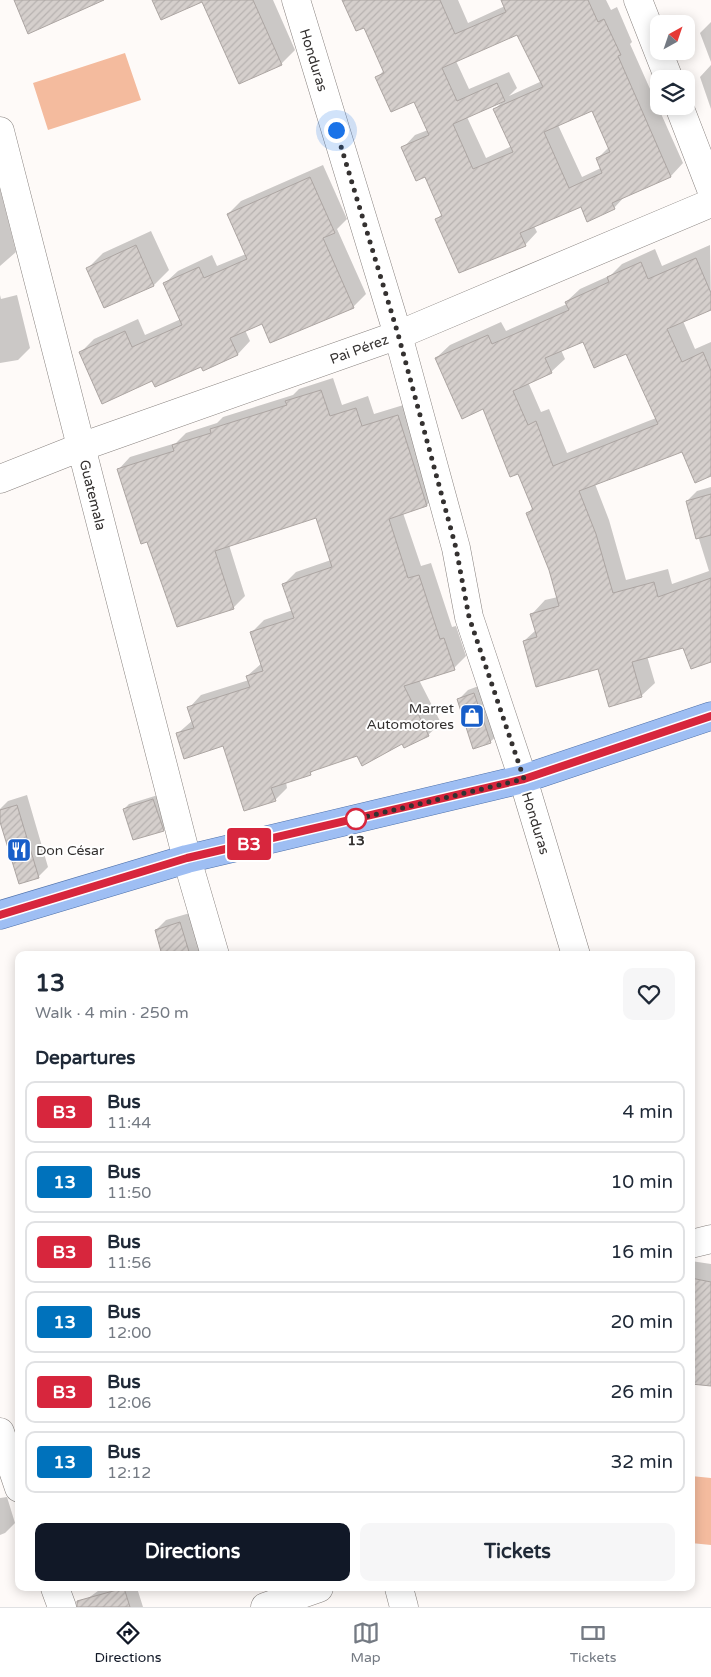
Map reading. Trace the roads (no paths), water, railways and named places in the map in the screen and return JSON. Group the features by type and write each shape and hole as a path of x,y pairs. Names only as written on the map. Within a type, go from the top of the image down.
{"main road":[{"path":"0,915 187,858 524,779 711,716"}],"street":[{"name":"Honduras","path":"296,0 398,334 456,548 469,617 524,779 575,951"},
{"path":"638,0 665,70"},
{"path":"683,115 711,188"},
{"name":"Guatemala","path":"0,131 187,858 214,951"},
{"name":"Pai Pérez","path":"0,479 81,447 398,334 711,203"},
{"path":"695,1243 711,1238"},
{"path":"6,1445 15,1475"},
{"path":"56,1591 62,1607"},
{"path":"265,1607 310,1591"},
{"path":"400,1591 404,1607"}],"place":[{"name":"Marret Automotores","path":"472,716"},
{"name":"13","path":"356,819"},
{"name":"Don César","path":"19,850"}]}
